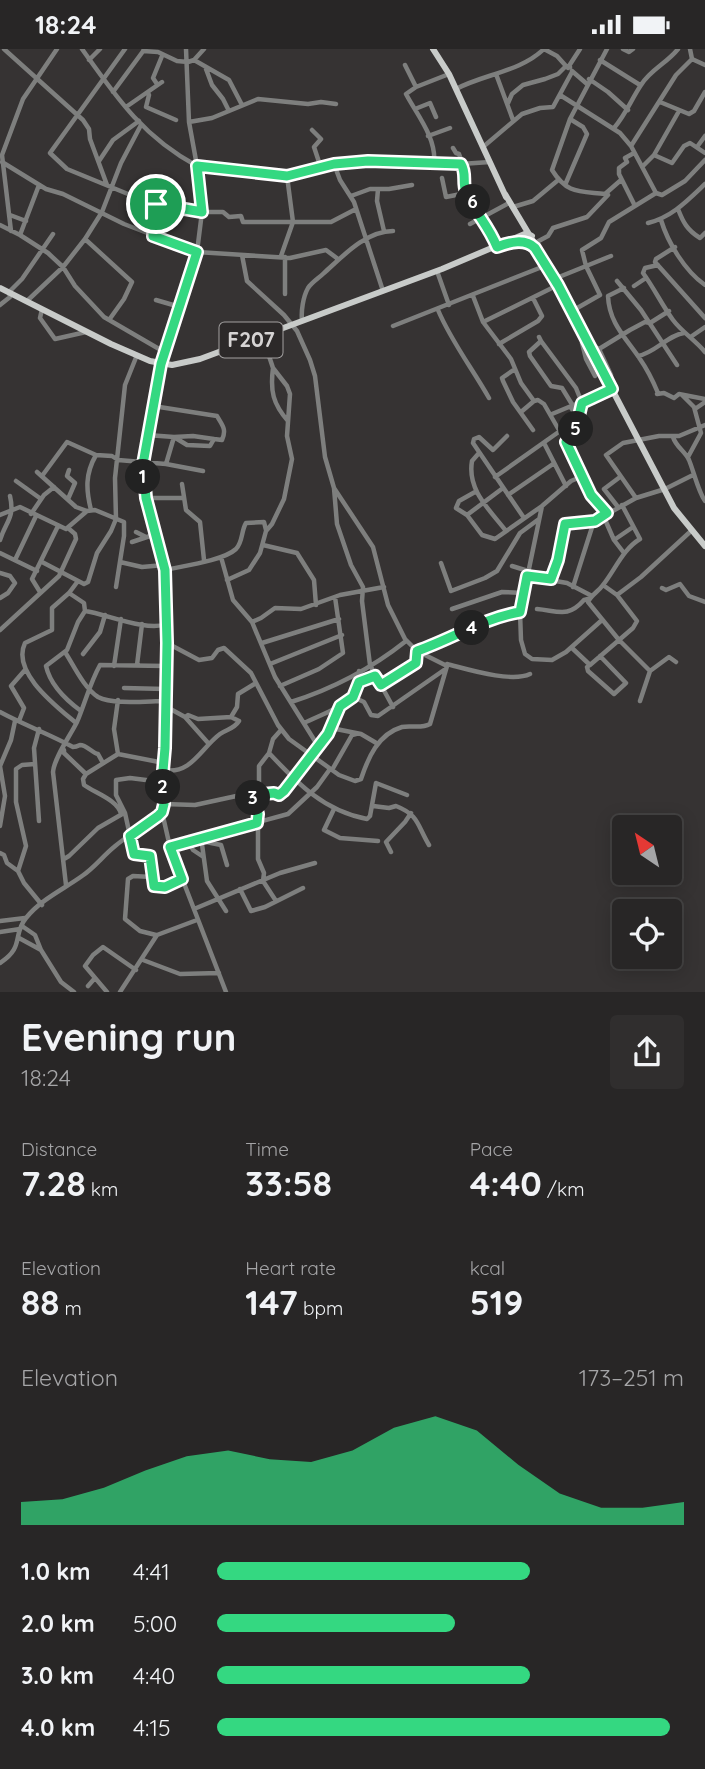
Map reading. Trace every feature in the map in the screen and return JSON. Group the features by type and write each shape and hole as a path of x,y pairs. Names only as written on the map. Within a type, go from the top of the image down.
{"main road":[{"path":"433,49 449,74 505,194 556,281 674,508 705,546"},
{"path":"511,205 529,238"},
{"name":"F207","path":"0,288 137,355 161,364 184,363 437,271 506,243 529,238"}],"street":[{"path":"4,49 83,120 89,129 90,139 110,186"},
{"path":"11,232 2,162 7,140 23,99 57,49"},
{"path":"82,49 103,81 140,123 165,148 197,166 287,176 334,164 368,161 434,164 490,162"},
{"path":"89,60 100,49"},
{"path":"125,49 51,155 67,169 156,204 202,212 223,212 234,218 241,216 243,222 331,222 356,209"},
{"path":"186,49 191,61 189,122 202,212 197,252 161,364 143,464 146,498 164,568 167,624 162,782 164,804 161,815 170,847 226,992"},
{"path":"191,61 204,49"},
{"path":"455,89 474,79 533,60 544,49 588,82 608,92 628,110"},
{"path":"483,147 494,140 513,120 540,108 551,108 560,95 568,67 580,49"},
{"path":"607,49 576,106 552,166 557,181 579,192 610,192"},
{"path":"623,49 629,53 633,49"},
{"path":"614,128 628,110 640,85 678,49"},
{"path":"690,49 692,59"},
{"path":"113,92 144,50 177,61 191,61 229,80 242,105"},
{"path":"126,107 160,83 153,78 162,56"},
{"path":"692,59 704,64"},
{"path":"631,146 676,75 692,59"},
{"path":"600,60 640,85"},
{"path":"405,65 416,87"},
{"path":"508,103 512,93 528,82 554,75 568,67"},
{"path":"206,68 212,85 229,111"},
{"path":"434,164 435,158 428,136 406,94 416,87 449,74"},
{"path":"496,74 513,120"},
{"path":"503,92 512,93"},
{"path":"660,102 689,114 705,92"},
{"path":"148,93 146,107 176,120"},
{"path":"560,95 614,128 631,146 656,193 662,195 685,181 705,160"},
{"path":"189,122 212,118 258,99 336,104"},
{"path":"415,109 430,103 436,117"},
{"path":"643,166 654,155 680,111"},
{"path":"565,185 587,134 583,127 570,119"},
{"path":"99,162 118,135 140,123"},
{"path":"27,301 63,267 85,239 102,212 110,186 140,123"},
{"path":"428,136 450,128"},
{"path":"312,130 321,139 314,147 321,169"},
{"path":"697,147 705,136"},
{"path":"654,155 672,163 687,144 705,153"},
{"path":"453,148 459,154 466,173 464,183 467,193 497,247"},
{"path":"634,153 625,158 627,162 619,168 621,180 635,206"},
{"path":"2,162 39,185 153,236 197,252 290,258 326,250 338,259"},
{"path":"334,164 340,180 351,196 383,291"},
{"path":"285,294 283,256 293,222 287,176"},
{"path":"442,178 446,197 467,193"},
{"path":"529,238 548,236 553,228 587,217 621,180"},
{"path":"470,224 511,205 533,201 557,181"},
{"path":"648,223 660,220 678,209 705,184"},
{"path":"20,235 39,185"},
{"path":"351,196 358,192 412,185"},
{"path":"379,189 377,201 384,231"},
{"path":"572,311 600,295 586,266 582,250 601,239 609,222 656,193"},
{"path":"153,236 156,204"},
{"path":"678,209 681,221 691,233 700,238 705,233"},
{"path":"10,215 26,221"},
{"path":"660,220 686,268 705,285"},
{"path":"0,225 43,250 63,267 90,302 109,320 166,353"},
{"path":"302,321 308,289 338,259 365,240 384,231 393,231"},
{"path":"0,305 10,297 9,292 54,234"},
{"path":"85,239 132,282 109,320"},
{"path":"675,247 655,262 705,318"},
{"path":"242,255 247,281 284,314 305,348 315,376 340,534 351,565 363,587 370,665 393,706"},
{"path":"484,322 533,297 556,281 611,256"},
{"path":"393,326 547,265"},
{"path":"658,265 643,269 646,278 672,319 685,333"},
{"path":"437,271 450,305"},
{"path":"634,286 646,278"},
{"path":"617,281 650,323 677,365"},
{"path":"624,288 611,294 608,299 621,335 638,356 657,394 671,395 674,398 678,394 694,408"},
{"path":"473,296 484,322 511,359 527,394 534,401"},
{"path":"499,344 542,316 533,297"},
{"path":"156,300 180,307"},
{"path":"42,309 40,318 55,339 87,331"},
{"path":"438,310 450,337 489,398"},
{"path":"598,349 669,311"},
{"path":"692,336 705,327"},
{"path":"638,356 663,345 679,333 692,336 705,352"},
{"path":"258,337 269,352 273,367 273,400 289,421"},
{"path":"566,442 576,429 578,421 582,403 576,388 540,339 528,352 551,386 562,388 578,421"},
{"path":"552,414 612,389 611,375 596,345 586,340 582,343 584,352 595,376"},
{"path":"42,562 78,581 85,584 88,582 97,552 116,519 115,478 125,385 137,355"},
{"path":"227,580 249,571 263,545 266,531 284,499 290,476 292,459 287,436 290,394 273,367"},
{"path":"515,369 502,378 533,431"},
{"path":"683,397 705,401"},
{"path":"688,457 699,439 694,397"},
{"path":"521,412 534,401 541,401 552,414 594,499 605,514 614,540 624,554"},
{"path":"694,408 705,401"},
{"path":"147,435 222,440 225,429 217,416 153,405"},
{"path":"636,498 606,455 623,443 659,436 673,437 705,425"},
{"path":"495,477 560,431"},
{"path":"507,436 493,450 477,437 473,443 524,518"},
{"path":"174,437 187,445 210,446 214,439"},
{"path":"166,464 174,437"},
{"path":"673,437 688,457 693,475 703,486 702,497 705,501"},
{"path":"116,587 124,525 121,520 76,507 39,474 66,443 118,460 166,464 203,471"},
{"path":"544,443 566,486"},
{"path":"681,451 692,448"},
{"path":"479,453 472,461 471,467 475,492 506,531"},
{"path":"89,511 86,484 96,455"},
{"path":"508,495 553,464"},
{"path":"68,499 75,483 66,476 69,470"},
{"path":"475,492 459,501 456,506 467,515 482,535 489,539 497,538 583,475"},
{"path":"551,579 565,524 595,521 636,498 665,489 693,475"},
{"path":"537,610 573,612 603,585 632,544 640,539 620,506 604,489 620,477"},
{"path":"16,481 41,499"},
{"path":"182,484 186,512 200,522 204,561"},
{"path":"15,560 41,499 54,487"},
{"path":"334,488 373,547 388,605 406,641 417,651 446,664 507,677 530,674"},
{"path":"467,515 503,488"},
{"path":"0,541 13,509 10,496"},
{"path":"146,498 184,498"},
{"path":"542,506 520,612 521,640 527,656 552,660 572,648 602,620"},
{"path":"0,515 20,507 58,526 68,528 75,534 76,539 61,572 0,630"},
{"path":"68,528 89,511"},
{"path":"441,563 451,591 485,578 497,571 520,533 539,519"},
{"path":"573,587 595,521"},
{"path":"120,562 164,568 204,561 221,557 239,546 246,523 264,522 266,531"},
{"path":"40,592 32,581 58,526"},
{"path":"614,540 633,527"},
{"path":"617,595 691,531"},
{"path":"136,533 147,537"},
{"path":"132,543 156,534"},
{"path":"263,545 297,554 314,580 316,605"},
{"path":"0,553 37,571"},
{"path":"221,557 233,600 252,622 280,686 318,746"},
{"path":"512,566 573,587 590,598 592,609 650,671"},
{"path":"0,573 10,576 15,583 8,593 0,598"},
{"path":"76,723 41,691 22,664 25,643 52,630 52,608 78,581"},
{"path":"662,588 667,590 678,583 689,596 705,602"},
{"path":"600,656 626,683 616,693 613,694 587,667 633,628 637,621 617,595 603,585"},
{"path":"252,622 275,608 301,609 335,596 384,587"},
{"path":"452,609 502,592 524,593"},
{"path":"69,593 84,603 85,611 65,652 47,663 47,671 64,697 81,711"},
{"path":"280,686 319,669 341,655 344,650 335,596"},
{"path":"85,611 160,627 167,624"},
{"path":"417,651 460,635 482,623 520,612"},
{"path":"83,654 100,632 105,615"},
{"path":"114,666 121,619"},
{"path":"262,643 339,619"},
{"path":"137,665 142,624"},
{"path":"271,664 342,635"},
{"path":"291,702 339,683 406,641"},
{"path":"167,643 199,660 212,658 218,650 224,648 251,673 281,730 298,748 331,770 358,781 383,737 398,728 425,727 430,724 446,664"},
{"path":"572,648 590,665"},
{"path":"381,685 416,663 417,651"},
{"path":"65,652 90,690 102,698 165,704 185,717 209,744"},
{"path":"640,701 650,671 669,657 676,662"},
{"path":"66,885 53,772 55,760 76,723 100,665 166,666"},
{"path":"0,826 0,766 17,721 24,712 11,686 25,670"},
{"path":"353,697 364,702 374,716 444,670"},
{"path":"304,723 336,709 353,697 359,682 359,671"},
{"path":"359,682 375,676"},
{"path":"231,717 237,707 238,694 256,683"},
{"path":"124,688 165,689"},
{"path":"135,701 136,689"},
{"path":"118,700 114,729 118,754"},
{"path":"164,804 195,805 241,795 279,795 312,756 331,728 340,706"},
{"path":"0,712 39,729 65,746 76,748 80,745 88,748 98,754 103,763"},
{"path":"164,770 181,770 224,731 235,727 238,719 198,719 188,715 185,717"},
{"path":"331,728 358,734 378,744"},
{"path":"38,821 34,748 39,729"},
{"path":"276,901 262,881 264,873 258,859 256,795 259,766 269,753 273,739 281,730"},
{"path":"170,847 288,814 331,770 352,735 358,734"},
{"path":"65,746 64,753 86,774"},
{"path":"269,753 310,793 334,809 366,819 373,806 376,783 407,795"},
{"path":"123,813 114,803 84,785 86,774 118,754 164,762"},
{"path":"18,871 26,846 16,802 16,769 22,765 35,764"},
{"path":"162,782 130,778 116,780 116,795 134,854 150,856 154,886 165,887 182,879"},
{"path":"373,806 396,806 411,813 429,845"},
{"path":"334,809 324,830 340,838 378,841"},
{"path":"64,859 98,828 123,813"},
{"path":"391,852 386,842 411,813"},
{"path":"0,921 25,918 66,885 84,875 112,848 161,815"},
{"path":"201,839 201,854 207,881 226,911"},
{"path":"201,839 221,845 227,865"},
{"path":"188,841 192,850 201,854"},
{"path":"0,853 9,865 18,871 42,905"},
{"path":"194,909 284,871 315,863"},
{"path":"152,877 134,876 128,879 125,919 141,931 157,936"},
{"path":"240,889 250,910 265,907 303,888"},
{"path":"0,963 14,953 25,918"},
{"path":"121,992 157,936 197,920"},
{"path":"0,932 21,928 35,935 61,982 74,992"},
{"path":"19,938 41,950"},
{"path":"107,992 85,966 103,947 136,970"},
{"path":"143,960 180,974 219,973"},
{"path":"88,986 95,978"}],"route":[{"path":"348,162 461,164 466,173 464,183 467,193 490,229 497,247 519,242 530,243 535,248 558,285 612,389 582,403 576,429 566,442 591,495 607,513 595,521 565,524 551,579 527,576 520,612 482,623 460,635 417,651 416,663 381,685 375,676 359,682 353,697 340,706 331,730 284,791 279,795 253,795 258,814 257,823 170,847 182,879 165,887 153,885 150,856 134,854 130,836 158,816 164,804 162,782 167,643 165,570 146,498 143,464 161,364 197,252 153,236 156,204 202,212 197,166 287,176 348,162"}]}
